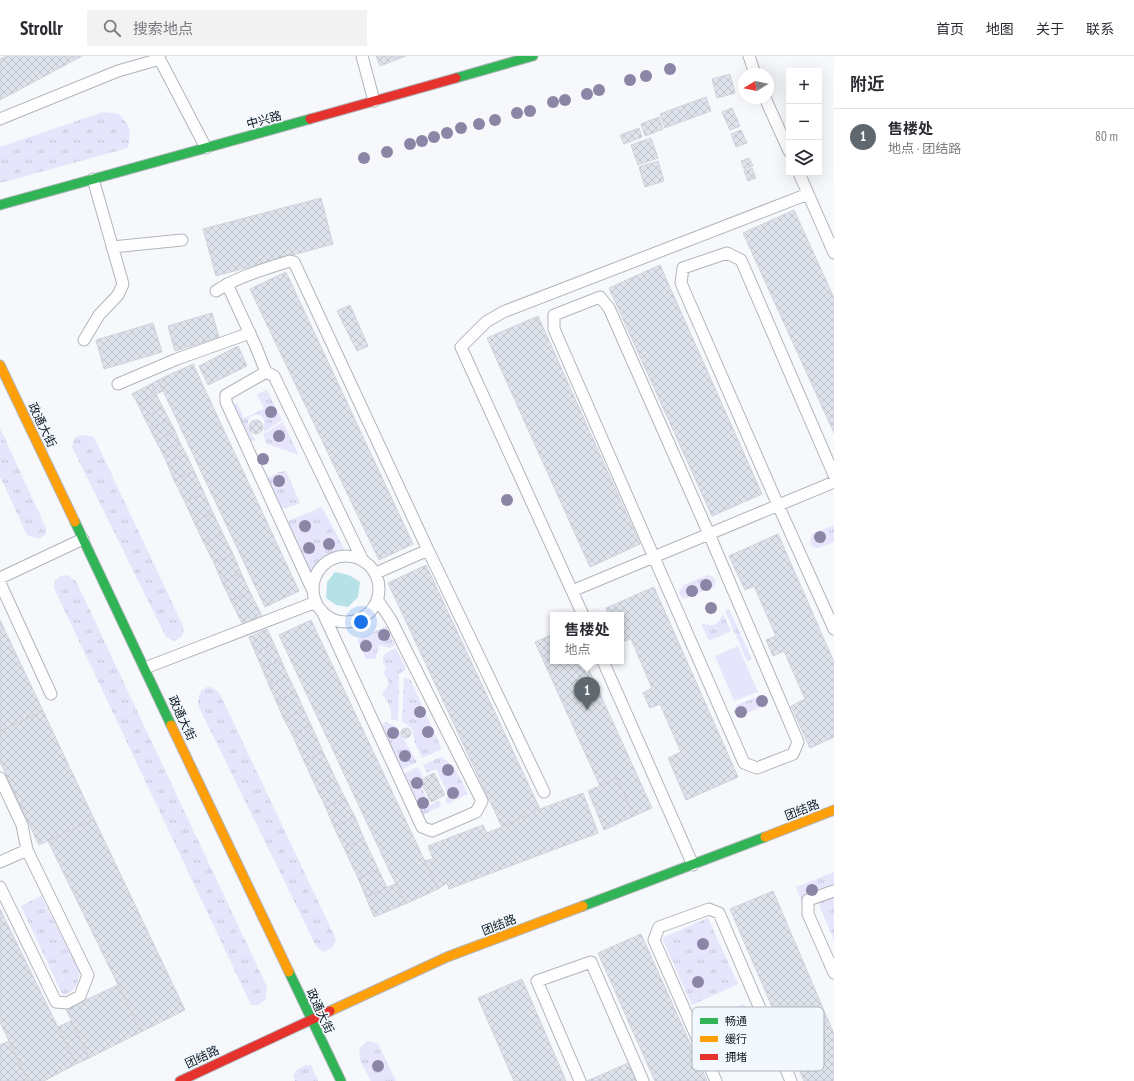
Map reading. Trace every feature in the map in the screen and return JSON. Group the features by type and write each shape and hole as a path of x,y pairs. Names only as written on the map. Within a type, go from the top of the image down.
{"street":[{"name":"中兴路","path":"0,205 533,56"},
{"name":"政通大街","path":"0,365 341,1081"},
{"name":"团结路","path":"180,1081 447,957 693,865 834,810"}],"lane":[{"path":"362,56 374,101"},
{"path":"749,56 753,68"},
{"path":"0,119 159,57 206,148"},
{"path":"768,104 786,144"},
{"path":"800,176 834,253"},
{"path":"84,340 99,315 118,294 123,284 93,179"},
{"path":"582,612 461,347 486,322 503,312 808,194"},
{"path":"112,247 182,240"},
{"path":"834,475 741,260 727,253 683,268 681,283 778,505 834,628"},
{"path":"216,290 227,284 290,260 294,262 428,550 544,792"},
{"path":"227,284 266,372 274,376 363,561"},
{"path":"600,297 609,308 709,534 798,742 793,754 758,768 744,763 654,557 554,329 554,315 600,297"},
{"path":"118,384 177,359 250,333"},
{"path":"266,372 226,395 226,402 422,827 432,831 476,812 482,801 391,620 377,599"},
{"path":"572,590 834,482"},
{"path":"0,578 83,539"},
{"path":"376,573 428,550"},
{"path":"348,555 363,561 369,564 376,573 379,583 379,594 376,604 369,613 360,619 350,622 330,618 317,602 314,580 319,570 327,562 337,557 348,555"},
{"path":"0,583 51,694"},
{"path":"145,668 317,602"},
{"path":"604,664 693,865"},
{"path":"0,778 22,825 27,850 88,975 80,996 67,1003 56,1002 0,887"},
{"path":"0,862 27,850"},
{"path":"834,890 808,900 808,914 834,973"},
{"path":"692,1026 654,940 659,927 709,909 719,913 759,1007"},
{"path":"580,1081 537,981 591,962 643,1081"},
{"path":"712,1071 716,1081"},
{"path":"787,1071 791,1081"}],"green space":[{"path":"103,112 119,114 126,122 130,133 128,148 0,183 0,147"},
{"path":"267,390 282,420 264,432 264,420 261,415 254,415 249,418 249,430 256,440 249,442 231,406 237,403 244,418 264,409 257,394"},
{"path":"283,422 299,455 267,444 263,434"},
{"path":"0,428 46,528 46,534 39,539 27,535 0,476"},
{"path":"84,435 94,437 184,628 182,636 175,641 166,637 72,447 75,437"},
{"path":"286,471 300,503 287,508 281,508 266,479 279,472"},
{"path":"322,507 346,552 334,554 321,560 310,573 286,522"},
{"path":"834,525 834,542 818,548 812,547 810,541 812,534"},
{"path":"68,575 76,581 267,987 266,999 258,1005 251,1005 54,588 55,582 60,576"},
{"path":"708,575 712,576 716,581 714,587 689,597 682,598 679,592 684,585"},
{"path":"729,609 752,659 747,661 725,611"},
{"path":"723,614 731,631 709,641 701,623 709,625 715,624 719,621"},
{"path":"386,626 395,645 390,648 379,645 375,659 366,659 357,640"},
{"path":"738,646 758,692 734,701 715,656"},
{"path":"396,648 406,669 399,674 398,721 391,719 389,706 382,694 389,683 384,673 386,668 383,662 383,657 386,653"},
{"path":"404,678 410,679 442,749 422,758 415,743 413,731 402,722"},
{"path":"209,686 219,692 336,939 333,947 323,952 316,946 198,705 200,693 203,689"},
{"path":"762,695 768,700 766,703 749,712 736,715 734,711 737,705"},
{"path":"386,722 397,727 417,762 400,771 379,726"},
{"path":"441,757 454,768 468,794 447,804 445,799 449,796 436,769 427,773 423,765"},
{"path":"418,767 423,777 418,780 430,805 439,801 441,806 423,815 403,774"},
{"path":"834,872 834,887 801,900 796,887"},
{"path":"41,896 80,972 75,987 71,992 63,996 21,906"},
{"path":"829,896 834,897 834,940 819,905 820,900"},
{"path":"708,918 738,984 692,1005 662,938"},
{"path":"744,1004 745,1007 737,1007"},
{"path":"370,1041 378,1044 396,1081 371,1081 362,1064 359,1053 360,1048"},
{"path":"306,1065 311,1065 318,1081 295,1081 293,1076 296,1070"}],"shaded area":[{"path":"335,572 349,575 360,582 358,597 348,607 336,605 326,598 327,582"}],"building":[{"path":"6,56 82,56 0,100 0,59"},
{"path":"376,56 406,56 380,66"},
{"path":"730,74 735,93 717,98 712,79"},
{"path":"706,97 711,111 689,119 684,105"},
{"path":"684,105 689,119 665,128 660,114"},
{"path":"732,108 740,126 730,130 722,112"},
{"path":"659,117 663,129 645,136 641,124"},
{"path":"639,128 642,137 624,144 620,135"},
{"path":"741,130 747,143 736,147 731,134"},
{"path":"651,138 658,158 638,165 631,145"},
{"path":"749,158 753,166 744,169 741,161"},
{"path":"658,161 664,181 645,187 639,167"},
{"path":"752,168 756,178 748,181 744,171"},
{"path":"321,198 333,244 216,276 203,229"},
{"path":"794,210 834,298 834,433 743,233"},
{"path":"660,265 762,494 712,516 609,288"},
{"path":"286,272 413,544 379,560 250,289"},
{"path":"350,305 368,346 357,351 337,311"},
{"path":"212,313 219,337 175,351 168,326"},
{"path":"538,316 640,544 590,567 487,338"},
{"path":"153,323 162,352 104,369 96,340"},
{"path":"238,346 247,366 208,385 199,366"},
{"path":"193,364 299,591 265,607 158,380"},
{"path":"158,380 163,391 156,394 151,384"},
{"path":"151,384 156,394 138,404 132,394"},
{"path":"156,394 163,408 144,417 138,404"},
{"path":"163,408 169,419 150,429 144,417"},
{"path":"169,419 175,431 156,441 150,429"},
{"path":"256,420 261,422 263,427 261,432 256,434 251,432 249,427 251,422"},
{"path":"175,431 180,443 162,452 156,441"},
{"path":"180,443 186,454 167,463 162,452"},
{"path":"186,454 194,471 174,480 167,463"},
{"path":"194,471 204,493 185,502 174,480"},
{"path":"204,493 213,513 194,522 185,502"},
{"path":"213,513 223,534 204,543 194,522"},
{"path":"223,534 233,554 214,563 204,543"},
{"path":"778,534 834,662 834,737 810,748 791,706 805,699 784,651 773,656 766,640 776,636 754,586 745,590 729,556"},
{"path":"233,554 241,573 222,582 214,563"},
{"path":"426,565 540,809 502,827 388,583"},
{"path":"241,573 250,592 231,601 222,582"},
{"path":"654,587 738,777 686,800 668,758 681,752 660,704 650,708 643,693 652,688 631,639 624,641 624,612 608,612 606,608"},
{"path":"250,592 262,616 243,625 231,601"},
{"path":"0,620 43,711 0,731"},
{"path":"311,620 438,889 405,904 279,635"},
{"path":"267,629 274,644 255,652 249,637"},
{"path":"550,635 550,664 586,664 652,808 634,816 617,778 600,786 535,642"},
{"path":"274,644 281,660 262,668 255,652"},
{"path":"281,660 288,676 269,685 262,668"},
{"path":"288,676 296,692 276,701 269,685"},
{"path":"296,692 304,710 284,719 276,701"},
{"path":"304,710 311,725 292,734 284,719"},
{"path":"43,711 94,819 39,845 0,762 0,731"},
{"path":"311,725 323,752 304,761 292,734"},
{"path":"404,728 408,728 411,733 408,738 404,738 401,735 401,731"},
{"path":"323,752 335,778 316,787 304,761"},
{"path":"434,773 445,795 431,802 420,780"},
{"path":"335,778 345,798 326,808 316,787"},
{"path":"617,778 634,816 604,830 588,791"},
{"path":"583,793 598,833 449,889 447,883 438,889 424,861 433,859 428,846 483,825 487,833 540,809"},
{"path":"345,798 355,817 334,827 326,808"},
{"path":"355,817 364,839 344,848 334,827"},
{"path":"94,819 185,1010 141,1032 48,841"},
{"path":"364,839 378,869 358,878 344,848"},
{"path":"378,869 387,888 366,897 358,878"},
{"path":"397,883 405,904 374,917 366,897"},
{"path":"773,891 822,1007 772,1007 730,909"},
{"path":"0,909 76,1064 44,1081 28,1081 0,1022"},
{"path":"641,934 692,1048 692,1071 703,1071 707,1081 655,1081 598,953"},
{"path":"522,979 566,1081 514,1081 478,998"},
{"path":"118,985 141,1032 89,1058 66,1009"},
{"path":"824,1011 834,1034 834,1081 804,1081 800,1071 824,1071"},
{"path":"71,1021 89,1058 76,1064 58,1027"},
{"path":"9,1041 28,1081 0,1081 0,1045"},
{"path":"628,1063 636,1081 587,1081"}],"traffic: fast":[{"path":"456,78 533,56"},
{"path":"0,205 310,119"},
{"path":"75,522 171,725"},
{"path":"583,906 765,837"},
{"path":"289,972 341,1081"}],"traffic: slow":[{"path":"0,365 75,522"},
{"path":"171,725 289,972"},
{"path":"765,837 834,810"},
{"path":"330,1011 447,957 583,906"}],"traffic: jam":[{"path":"310,119 456,78"},
{"path":"180,1081 330,1011"}],"place":[{"name":"售楼处","path":"587,710"}]}
